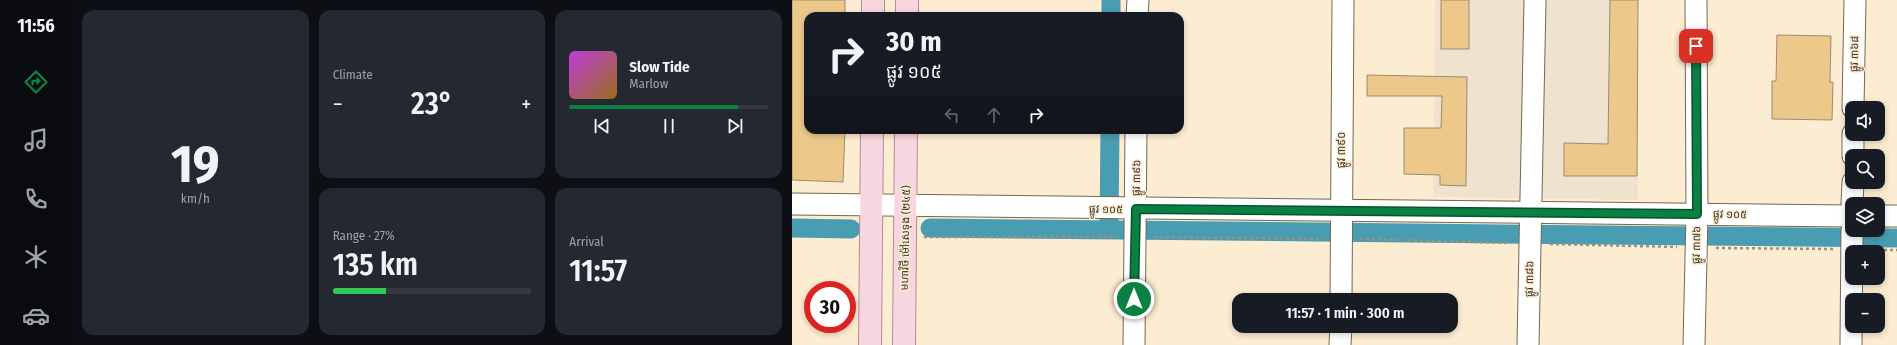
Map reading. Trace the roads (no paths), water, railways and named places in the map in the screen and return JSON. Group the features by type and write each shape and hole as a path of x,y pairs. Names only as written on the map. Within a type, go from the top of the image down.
{"main road":[{"path":"873,0 873,12"},
{"path":"907,0 907,12"},
{"path":"870,345 872,134"},
{"name":"មហាវិថី ម៉ៅសេទុង (២៤៥)","path":"904,345 906,134"}],"street":[{"path":"1137,12 1138,0"},
{"name":"ផ្លូវ ៣៩០","path":"1340,293 1343,0"},
{"name":"ផ្លូវ ៣៨៦","path":"1528,345 1535,0"},
{"name":"ផ្លូវ ៣៧៦","path":"1694,345 1696,247 1696,0"},
{"name":"ផ្លូវ ៣៦៨","path":"1854,101 1855,0"},
{"name":"ផ្លូវ ៣៩៦","path":"1134,345 1132,219 1136,134"},
{"name":"ផ្លូវ ១០៥","path":"792,204 1099,209 1132,219 1530,227 1696,220 1845,216"},
{"path":"1885,216 1897,216"},
{"path":"1851,345 1852,240"},
{"path":"1340,333 1340,345"}],"waterway":[{"path":"1111,0 1111,12"},
{"path":"1109,223 1110,134"},
{"path":"792,228 851,229"},
{"path":"930,228 1897,238"}]}
